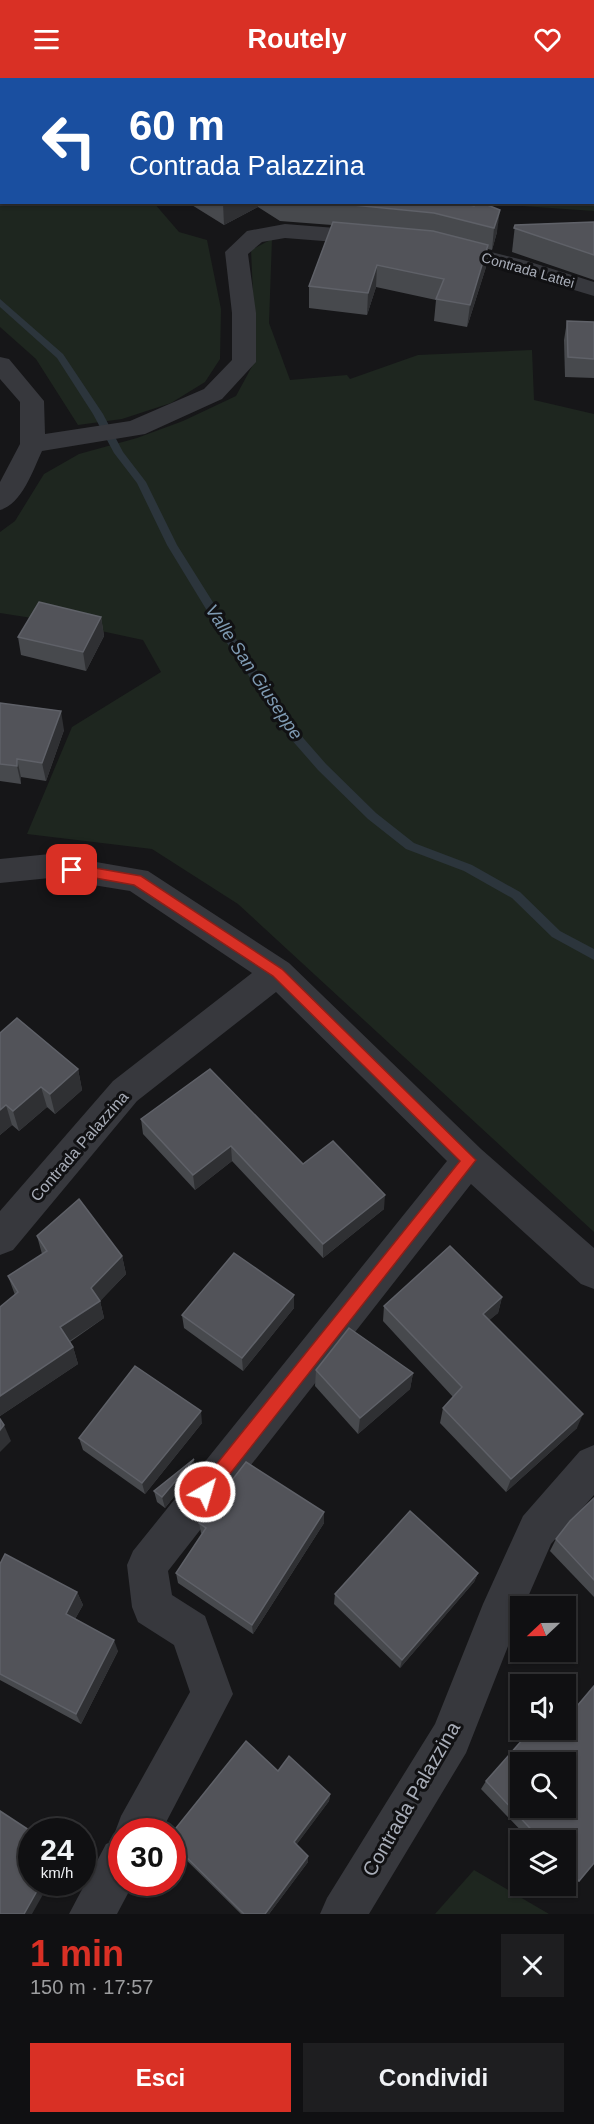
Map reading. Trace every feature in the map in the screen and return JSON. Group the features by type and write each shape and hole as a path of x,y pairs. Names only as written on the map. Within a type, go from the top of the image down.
{"street":[{"path":"33,444 136,428 213,394 244,362 244,314 236,252 255,236 285,231 396,240"},
{"name":"Contrada Lattei","path":"420,243 519,266 594,289"},
{"path":"0,364 32,401 33,444 14,482 0,501"},
{"path":"0,871 50,866 137,880 278,972 469,1160 594,1272"},
{"name":"Contrada Palazzina","path":"0,1238 124,1091 278,972"},
{"path":"145,1818 212,1694 190,1631 153,1607 147,1565 469,1160"},
{"name":"Contrada Palazzina","path":"343,1914 451,1738 498,1619 537,1530 594,1465"},
{"path":"92,1914 108,1885"}],"shaded area":[{"path":"0,204 155,204 179,232 207,240 221,309 220,359 205,382 171,403 122,419 78,425 36,359 0,327"},
{"path":"492,204 594,204 594,211"},
{"path":"272,239 269,323 290,380 347,375 350,379 418,355 532,350 534,400 594,414 594,1232 238,904 152,849 27,834 72,727 161,672 143,640 64,623 0,613 0,532 15,521 44,474 79,454 137,438 183,421 236,396 256,359 251,250"},
{"path":"474,1870 510,1891 510,1896 518,1896 549,1914 435,1914"}],"building":[{"path":"343,204 467,204 474,206 474,204 485,204 500,210 494,228 434,213"},
{"path":"333,222 433,231 488,245 470,305 436,299 444,279 377,265 368,293 309,286"},
{"path":"594,222 594,255 514,228 515,225"},
{"path":"567,321 594,322 594,359 568,357"},
{"path":"39,602 101,617 83,652 18,637"},
{"path":"0,703 61,711 42,763 17,759 17,766 0,764"},
{"path":"17,1018 78,1069 50,1094 41,1087 13,1111 6,1105 0,1110 0,1033"},
{"path":"210,1069 303,1164 333,1141 385,1195 323,1244 231,1146 193,1175 141,1119"},
{"path":"79,1199 122,1256 91,1288 100,1301 60,1327 73,1347 0,1396 0,1307 18,1292 8,1276 47,1251 37,1236"},
{"path":"450,1246 502,1297 483,1314 583,1414 511,1479 443,1408 462,1387 384,1306"},
{"path":"234,1253 294,1295 242,1358 182,1315"},
{"path":"349,1328 413,1373 360,1418 316,1370"},
{"path":"135,1366 201,1411 142,1483 79,1438"},
{"path":"194,1459 162,1497 154,1491"},
{"path":"246,1462 324,1512 252,1625 176,1573 206,1528 199,1523"},
{"path":"594,1498 594,1580 556,1539 570,1521"},
{"path":"410,1511 478,1573 402,1660 335,1594"},
{"path":"5,1554 77,1592 66,1614 114,1640 76,1714 0,1674 0,1564"},
{"path":"594,1686 594,1863 579,1881 576,1878 576,1830 532,1830 520,1818 576,1818 576,1752 512,1752 522,1740 576,1740 576,1707"},
{"path":"246,1741 278,1771 289,1756 330,1794 294,1842 308,1856 265,1914 244,1914 186,1857 186,1818 184,1818"},
{"path":"510,1754 510,1807 486,1781"},
{"path":"0,1811 18,1823 18,1896 34,1896 24,1914 0,1914"}],"waterway":[{"name":"Valle San Giuseppe","path":"0,302 60,356 98,414 119,453 141,482 172,545 227,634 294,735 322,767 372,816 410,846 468,868 516,895 556,934 594,955"}],"route":[{"path":"72,870 137,880 278,972 469,1160 205,1492"}]}
